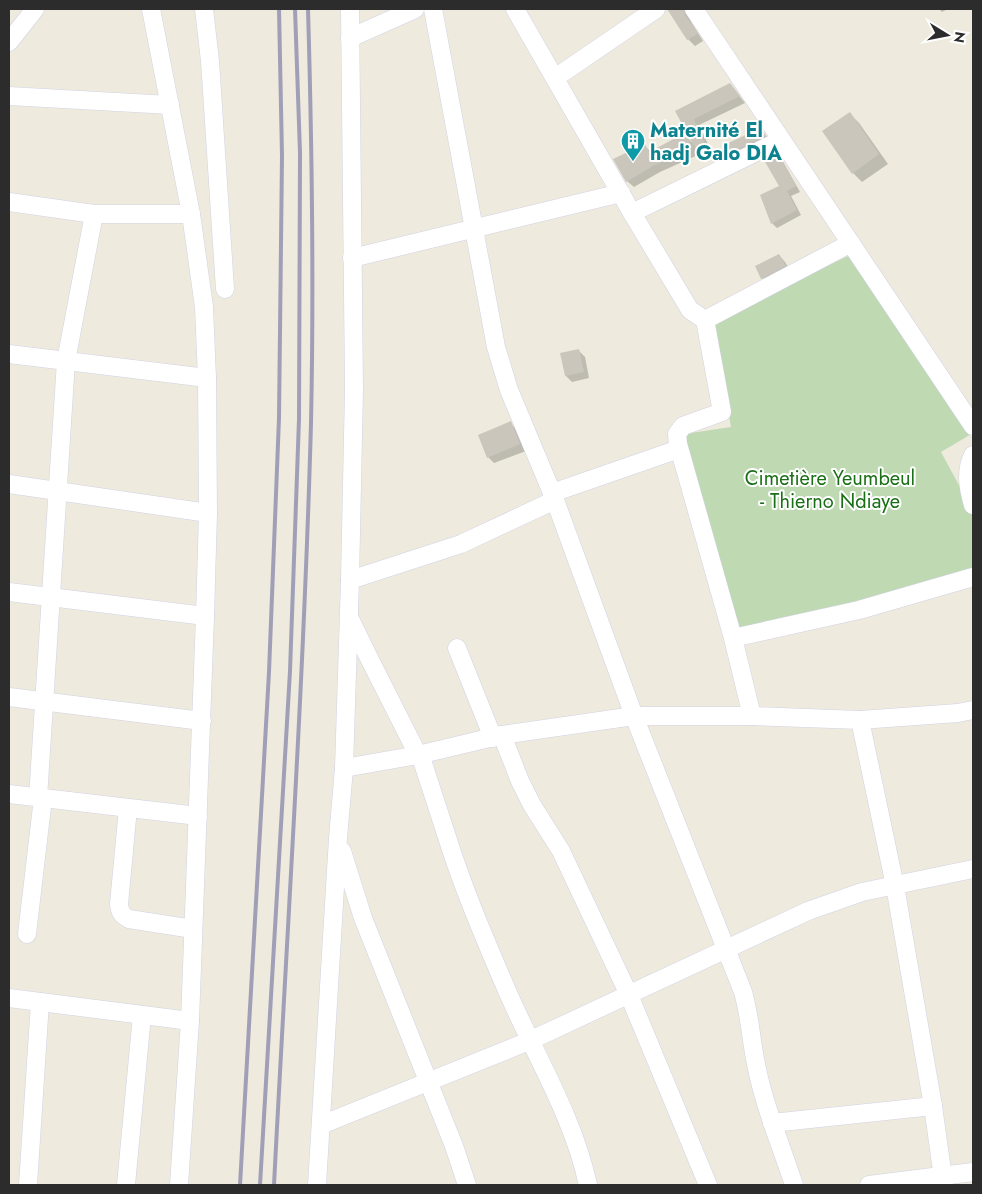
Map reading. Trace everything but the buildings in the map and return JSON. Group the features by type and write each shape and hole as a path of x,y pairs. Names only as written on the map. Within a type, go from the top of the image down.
{"street":[{"path":"9,42 35,9"},
{"path":"151,9 191,214 204,307 207,378 208,513 202,721 190,1021 180,1185"},
{"path":"204,9 210,61 226,288"},
{"path":"317,1185 344,768 349,616 354,389 350,9"},
{"path":"350,38 416,9"},
{"path":"433,9 496,347 509,390 554,496 634,716 747,1004 756,1063 772,1124 794,1185"},
{"path":"515,9 690,310 705,320 722,412 683,426 677,434 679,449 733,638 752,716"},
{"path":"555,78 656,9"},
{"path":"694,9 973,426"},
{"path":"9,96 170,105"},
{"path":"632,213 781,140"},
{"path":"352,258 621,193"},
{"path":"9,202 94,214 191,214"},
{"path":"28,934 40,798 44,701 66,361 94,214"},
{"path":"705,320 851,243"},
{"path":"9,354 207,378"},
{"path":"350,580 461,544 554,496 679,449"},
{"path":"972,460 969,491 973,505"},
{"path":"9,484 208,513"},
{"path":"733,638 859,610 973,577"},
{"path":"9,592 205,616"},
{"path":"349,616 419,755 466,891 529,1041 555,1092 573,1134 588,1185"},
{"path":"457,648 532,805 561,851 629,996 708,1185"},
{"path":"9,697 202,721"},
{"path":"344,768 419,755 498,736 634,716 752,716 860,720 958,713 973,710"},
{"path":"860,720 895,886 944,1181"},
{"path":"9,794 198,816"},
{"path":"128,808 119,904 120,911 123,916 130,919 194,929"},
{"path":"338,838 363,918 454,1146 466,1185"},
{"path":"321,1126 529,1041 629,996 725,948 808,911 862,892 973,869"},
{"path":"9,998 190,1021"},
{"path":"28,1185 40,1002"},
{"path":"126,1185 142,1015"},
{"path":"772,1124 933,1106"},
{"path":"869,1185 944,1181 973,1172"}],"green space":[{"name":"Cimetière Yeumbeul - Thierno Ndiaye","path":"848,256 973,433 941,452 973,511 973,577 738,632 684,434 731,427 712,321"}],"railway":[{"path":"240,1185 269,672 279,418 282,156 279,9"},
{"path":"260,1185 290,671 299,419 300,153 295,9"},
{"path":"274,1185 300,709 311,423 312,216 308,9"}],"place":[{"name":"Maternité El hadj Galo DIA","path":"633,162"}]}
